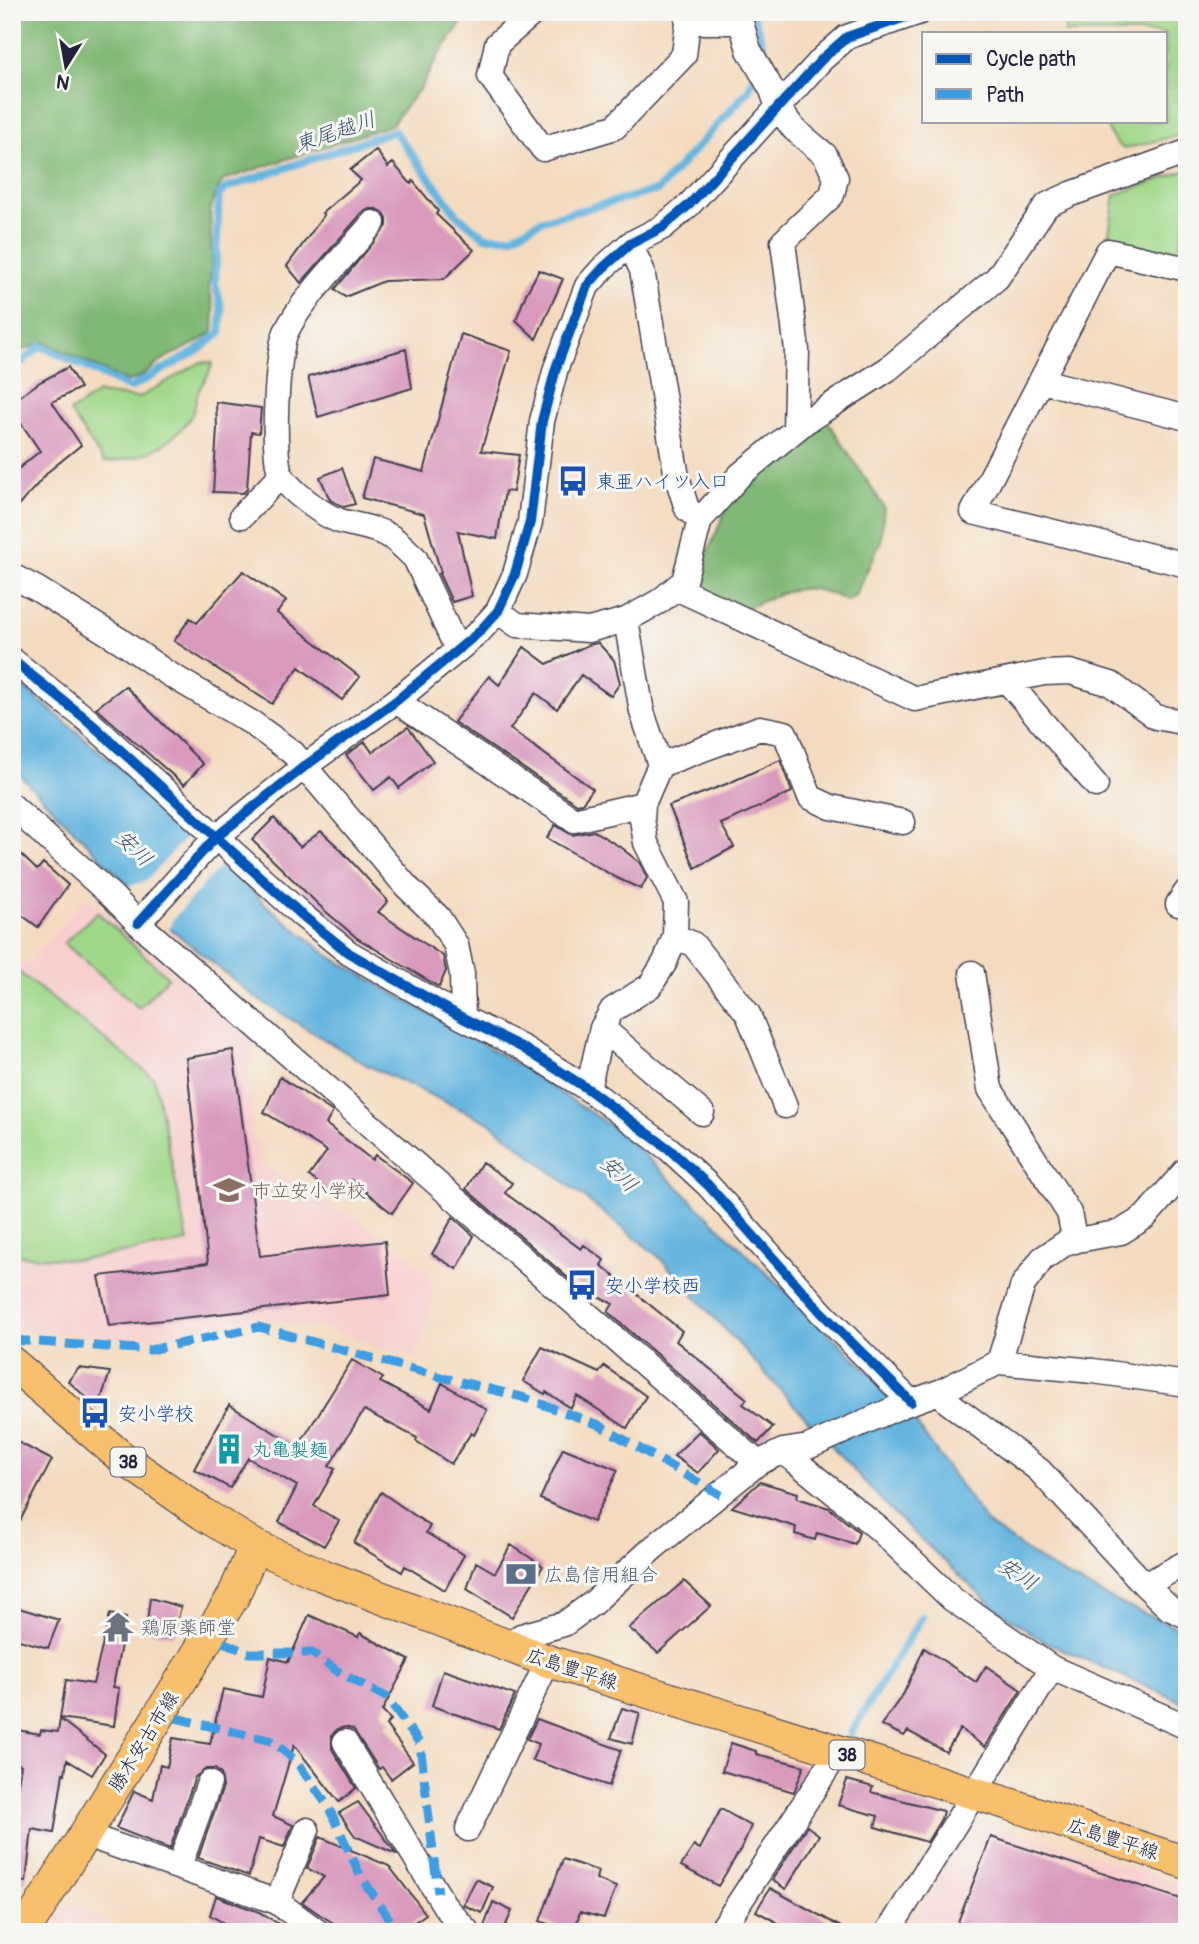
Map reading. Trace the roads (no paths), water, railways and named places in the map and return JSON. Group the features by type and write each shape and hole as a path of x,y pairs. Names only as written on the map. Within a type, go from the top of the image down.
{"main road":[{"name":"広島豊平線","path":"12,1363 120,1456 203,1514 255,1546 322,1576 548,1661 973,1793 1187,1863"},
{"name":"勝木安古市線","path":"23,1932 233,1597 255,1546"}],"street":[{"path":"534,12 496,44 490,76 543,149 615,127 684,55 687,17 739,17 749,50 779,108 794,129 825,155 836,178 832,195 783,242 797,350 795,430"},
{"path":"145,915 215,838 305,766 396,701 478,633 498,611 516,574 530,522 542,421 556,368 587,286 630,244 663,227 689,205 822,59 848,37 920,12"},
{"path":"498,611 517,625 589,630 626,620 660,601 684,581 700,520 740,475 795,430 888,369 997,278 1047,205 1187,152"},
{"path":"373,223 299,310 285,334 278,378 275,443 281,475 296,493 316,508 338,520 382,533 415,558 457,649"},
{"path":"630,244 642,270 677,477 687,509 700,520"},
{"path":"1187,269 1108,251 973,512 1187,565"},
{"path":"1042,381 1187,418"},
{"path":"242,516 281,475"},
{"path":"12,576 253,723 293,753 406,886 438,917 456,945 462,974 463,1018"},
{"path":"676,588 915,699 1044,673 1070,672 1111,684 1156,717 1187,723"},
{"path":"588,1089 601,1028 612,1010 650,986 665,962 675,936 676,902 646,843 643,804 660,765 642,712 626,620"},
{"path":"12,660 85,718 215,838 349,953 463,1018 523,1048 588,1089 669,1149 708,1185 822,1313 907,1403"},
{"path":"1008,682 1096,785"},
{"path":"396,701 574,820 643,804"},
{"path":"660,765 760,729 785,733 810,797 831,807 903,822"},
{"path":"12,806 113,897 145,915 758,1463"},
{"path":"675,936 693,944 748,1014 785,1106"},
{"path":"972,973 990,1089 1069,1213 1075,1241"},
{"path":"601,1028 702,1113"},
{"path":"999,1362 1023,1284 1042,1259 1067,1242 1121,1232 1145,1217 1187,1169"},
{"path":"507,1646 521,1636 564,1624 593,1603 653,1548 758,1463 783,1451 808,1447 907,1403 942,1391 999,1362 1187,1384"},
{"path":"942,1391 948,1402 1039,1470 1145,1585 1169,1608 1187,1616"},
{"path":"783,1451 879,1529 952,1600 1052,1668 1187,1727"},
{"path":"1145,1585 1187,1562"},
{"path":"468,1829 548,1661"},
{"path":"888,1932 1052,1668"},
{"path":"345,1742 446,1908 468,1932"},
{"path":"720,1932 838,1752"},
{"path":"179,1867 209,1783"},
{"path":"277,1902 307,1830"},
{"path":"86,1835 277,1902 318,1932"}],"water":[{"name":"安川","path":"12,677 142,787 266,905 328,955 518,1065 623,1134 903,1405 987,1523 1053,1569 1121,1604 1187,1631 1187,1704 1043,1641 990,1604 893,1513 658,1256 490,1123 367,1065 256,998 171,929 12,767"}],"waterway":[{"name":"東尾越川","path":"752,12 766,55 762,62"},
{"name":"東尾越川","path":"12,370 41,346 130,388 197,351 220,333 222,310 215,283 219,194 226,188 394,131 458,216 485,237 511,237 543,220 658,190 748,91 756,74"},
{"path":"851,1733 922,1617"}],"place":[{"name":"東亜ハイツ入口","path":"573,481"},
{"name":"市立安小学校","path":"229,1190"},
{"name":"安小学校西","path":"582,1285"},
{"name":"安小学校","path":"95,1413"},
{"name":"丸亀製麺","path":"229,1449"},
{"name":"広島信用組合","path":"521,1574"},
{"name":"鶏原薬師堂","path":"118,1627"}]}
